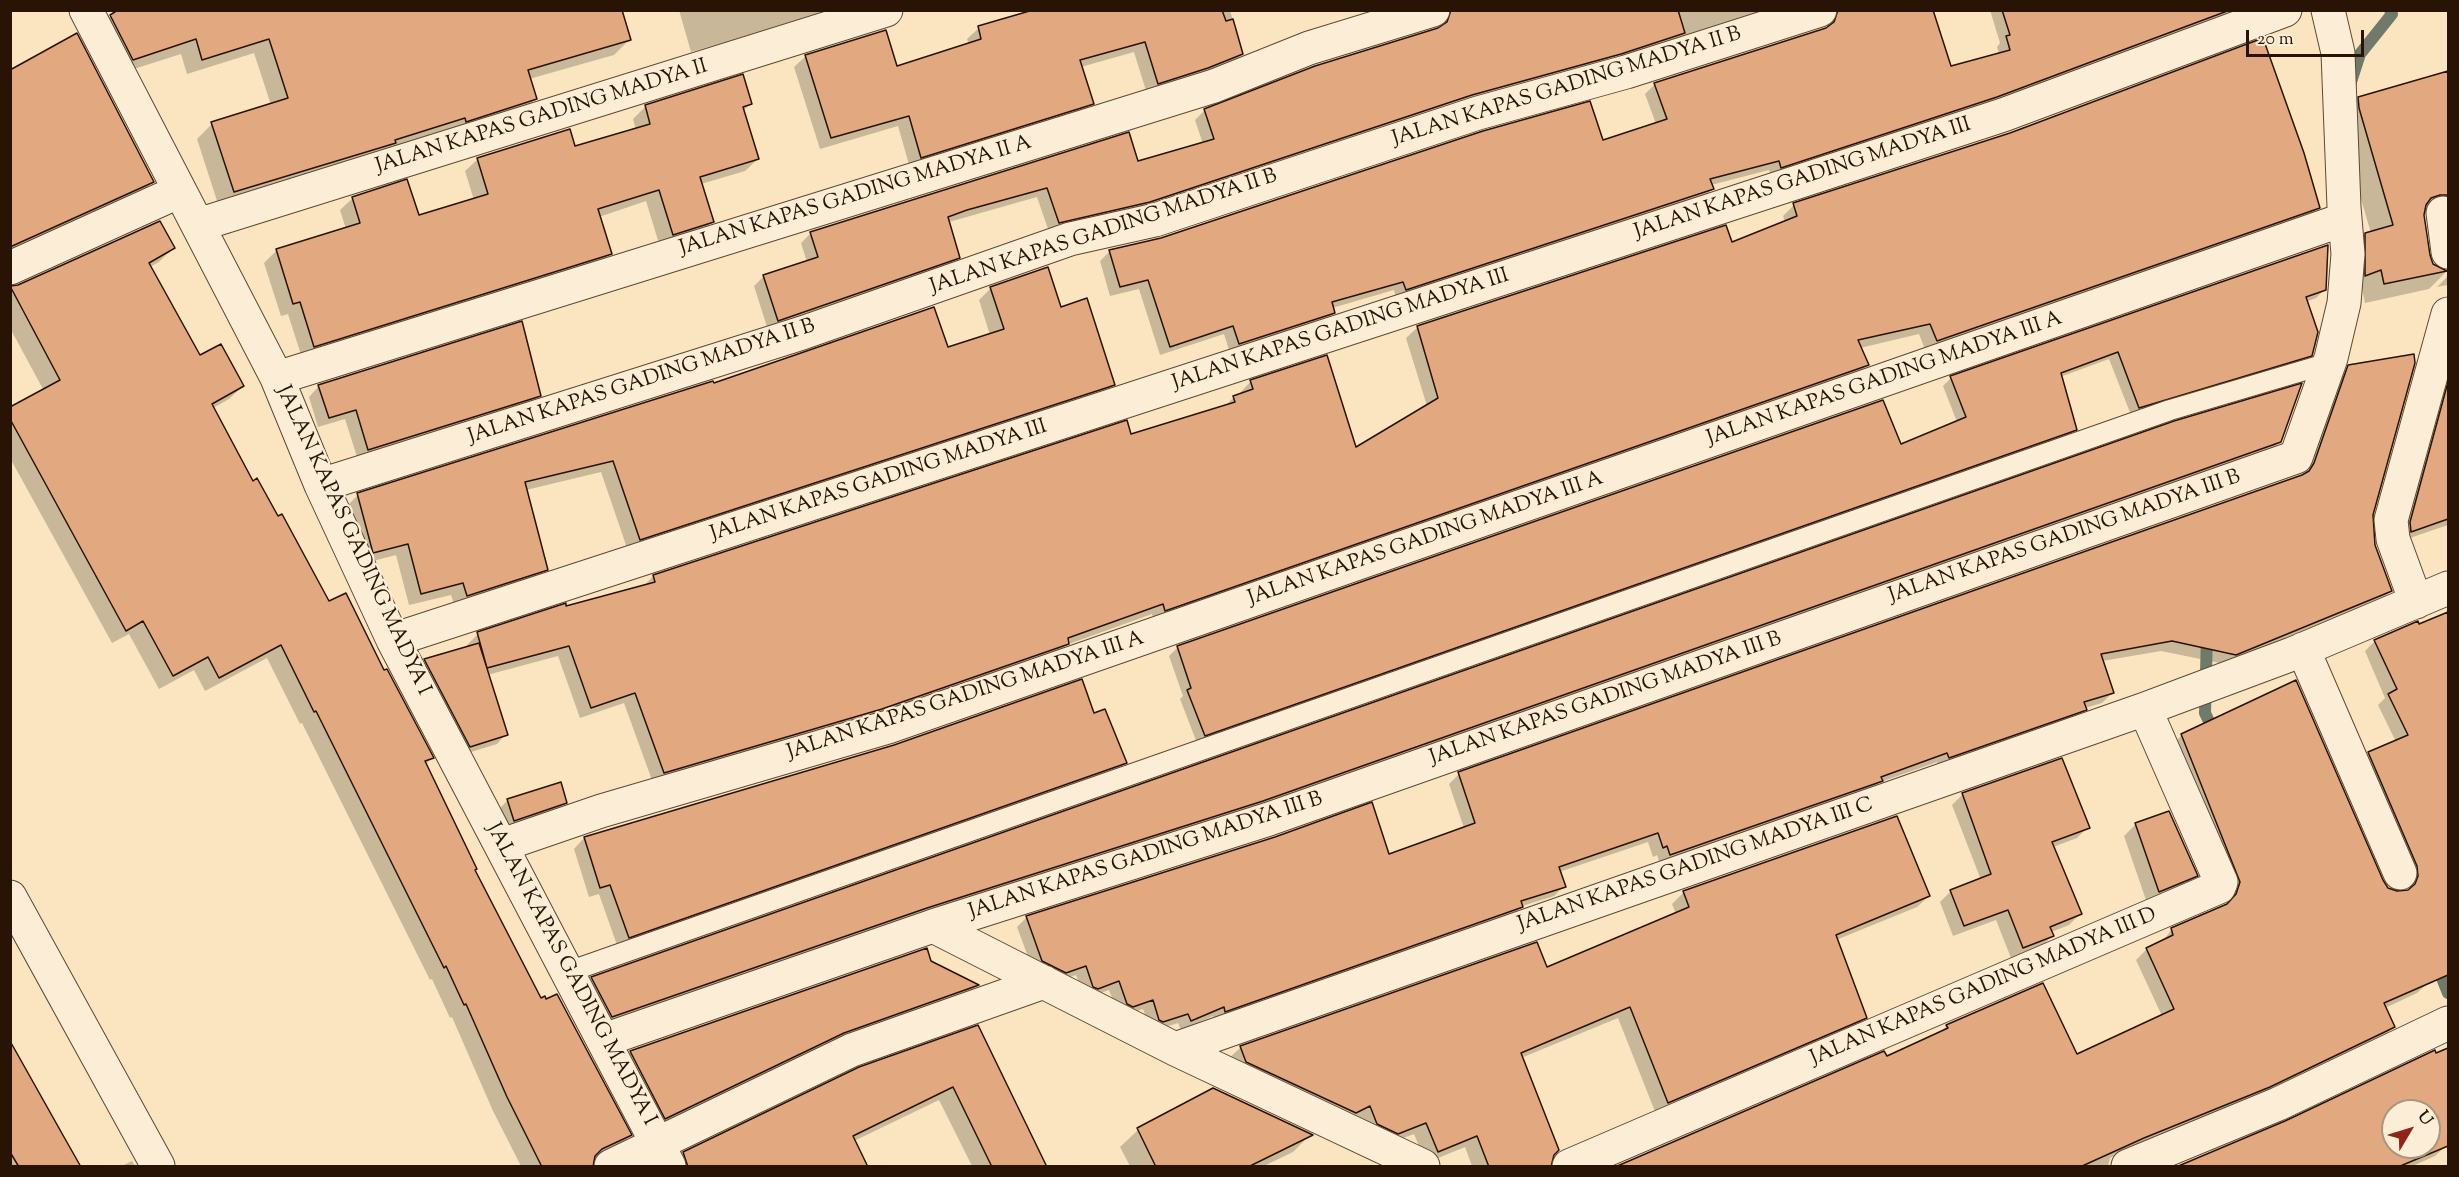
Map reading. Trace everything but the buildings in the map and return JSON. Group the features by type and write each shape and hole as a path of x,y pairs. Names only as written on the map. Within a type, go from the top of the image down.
{"street":[{"name":"JALAN KAPAS GADING MADYA I","path":"86,10 276,378 321,485 393,640 664,1155"},
{"name":"JALAN KAPAS GADING MADYA II","path":"198,225 886,10"},
{"name":"JALAN KAPAS GADING MADYA II A","path":"276,378 1214,86 1309,48 1433,10"},
{"name":"JALAN KAPAS GADING MADYA II B","path":"321,485 802,333 1070,239 1155,220 1478,113 1626,72 1820,10"},
{"name":"JALAN KAPAS GADING MADYA III","path":"393,640 2003,115 2285,10"},
{"path":"2328,10 2337,53 2345,219 2349,254 2344,303 2329,363"},
{"path":"10,268 180,191"},
{"path":"2443,213 2448,252"},
{"name":"JALAN KAPAS GADING MADYA III A","path":"502,845 601,811 888,727 2345,219"},
{"path":"2416,602 2393,539 2391,520 2448,314"},
{"name":"JALAN KAPAS GADING MADYA III B","path":"604,1040 933,927 1269,819 2296,457 2329,363"},
{"name":"JALAN KAPAS GADING MADYA III C","path":"1175,1048 2145,709 2303,649 2448,588"},
{"path":"2303,649 2400,873"},
{"name":"JALAN KAPAS GADING MADYA III D","path":"1569,1167 2219,886 2221,882 2145,709"},
{"path":"10,897 158,1167"},
{"name":"JALAN KAPAS GADING MADYA III B","path":"933,927 1175,1048"},
{"path":"611,1167 664,1155 852,1050 1044,982"},
{"path":"2128,1167 2278,1104 2448,1023"},
{"path":"1175,1048 1423,1167"}],"lane":[{"path":"568,972 2158,414 2329,363"}],"waterway":[{"path":"2350,85 2360,54 2392,14 2390,10"},
{"path":"2207,634 2205,713 2215,734"},
{"path":"2436,963 2448,993"}]}
